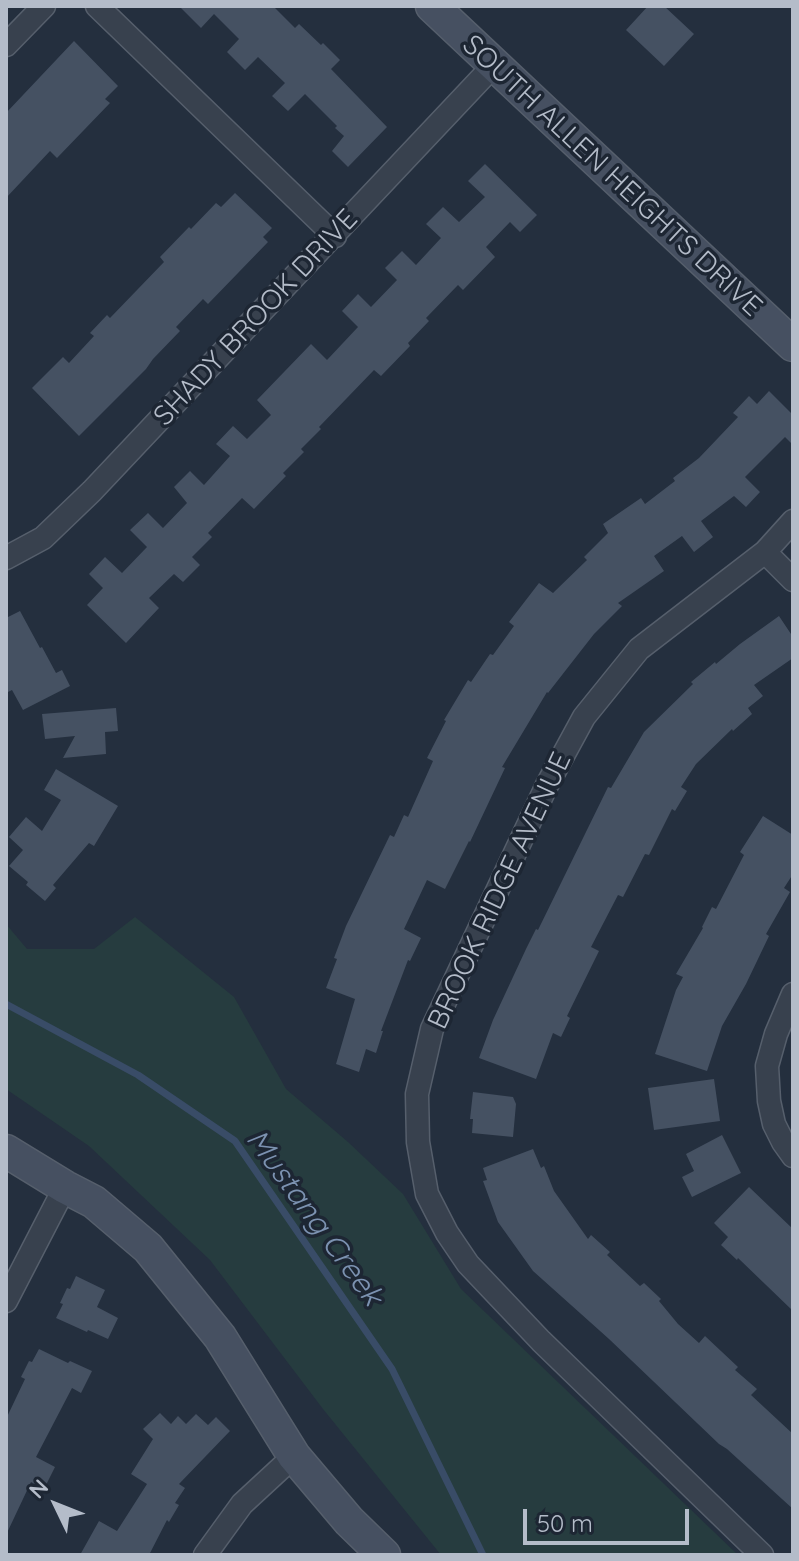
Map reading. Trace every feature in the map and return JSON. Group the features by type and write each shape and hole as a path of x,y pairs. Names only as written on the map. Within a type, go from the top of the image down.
{"street":[{"path":"6,45 44,6"},
{"path":"97,6 335,236"},
{"name":"SOUTH ALLEN HEIGHTS DRIVE","path":"432,6 793,345"},
{"name":"SHADY BROOK DRIVE","path":"6,558 43,538 92,491 494,65"},
{"name":"BROOK RIDGE AVENUE","path":"762,1555 541,1341 468,1264 447,1233 427,1194 418,1142 417,1094 432,1029 547,785 584,717 639,649 765,552 793,521"},
{"path":"765,552 793,580"},
{"path":"793,994 776,1034 767,1066 774,1124 793,1156"},
{"path":"6,1151 94,1202 148,1248 220,1337 294,1456 349,1521 384,1555"},
{"path":"6,1301 65,1187"},
{"path":"205,1555 242,1504 294,1456"}],"green space":[{"path":"135,917 234,997 286,1089 403,1194 461,1289 738,1555 441,1555 323,1409 210,1260 89,1146 6,1089 6,924 27,949 94,949"}],"building":[{"path":"179,6 273,6 295,28 299,24 340,60 331,69 387,127 348,167 332,151 344,136 305,94 288,111 272,96 285,83 258,57 245,70 227,52 239,39 214,14 201,28"},
{"path":"648,6 664,6 694,34 664,66 626,30"},
{"path":"74,41 118,86 105,99 110,103 57,158 50,151 6,198 6,113"},
{"path":"485,164 537,215 520,232 510,222 486,247 495,257 463,290 458,285 426,318 429,321 408,343 410,346 381,376 374,370 319,427 321,429 301,449 304,452 283,473 286,476 254,509 242,498 208,533 212,537 192,557 200,565 183,582 174,574 149,598 159,608 126,643 87,605 103,588 89,574 105,557 122,573 147,547 130,530 148,513 163,528 187,503 174,487 190,471 204,485 230,456 216,444 233,426 247,439 271,415 257,400 311,344 327,360 358,327 342,311 358,294 371,307 397,280 385,268 402,251 416,265 441,238 426,224 443,207 459,222 485,197 468,181"},
{"path":"235,193 272,228 263,237 268,242 208,304 203,299 176,327 180,331 146,369 79,436 32,388 63,357 69,363 94,336 90,333 107,315 110,318 164,262 160,257 189,227 191,229 216,203 221,207"},
{"path":"769,391 793,415 793,445 785,437 745,477 760,492 746,507 734,496 701,521 713,537 694,552 682,536 654,556 664,571 618,603 622,606 594,634 547,692 502,767 505,768 445,889 427,880 404,929 421,938 408,960 381,1031 376,1053 366,1049 359,1072 336,1064 355,999 326,988 337,959 334,958 390,835 394,837 404,815 408,817 433,761 427,758 444,720 468,680 471,682 490,654 493,655 514,626 509,622 539,583 553,593 587,560 584,557 608,533 603,524 641,498 645,504 675,481 673,478 699,458 738,417 733,413 749,396 757,404"},
{"path":"20,611 56,673 62,670 70,686 23,710 12,690 6,693 6,618"},
{"path":"779,616 793,637 793,658 754,685 763,696 748,708 752,714 696,764 681,787 687,791 675,811 672,809 623,897 618,895 591,947 599,951 567,1016 570,1018 561,1037 553,1033 536,1079 479,1058 493,1020 536,929 608,787 611,788 644,732 693,684 691,682"},
{"path":"116,708 118,731 105,732 106,754 63,758 75,736 45,739 42,714"},
{"path":"56,769 118,806 94,846 89,843 53,885 56,888 45,901 9,866 23,850 9,837 26,817 42,831 61,800 44,790"},
{"path":"763,816 793,835 793,874 784,888 790,892 722,1026 707,1071 655,1054 683,977 676,974 712,907 716,909 744,855 740,852"},
{"path":"714,1079 720,1121 654,1130 648,1088"},
{"path":"473,1092 513,1097 516,1104 513,1137 472,1133"},
{"path":"722,1135 741,1173 692,1197 682,1177 694,1171 686,1154"},
{"path":"533,1149 554,1191 588,1239 591,1235 640,1286 644,1283 661,1299 659,1301 678,1324 699,1343 705,1336 738,1367 735,1370 757,1389 751,1395 793,1434 793,1509 533,1271 498,1222 483,1181 487,1180 483,1168"},
{"path":"749,1187 793,1229 793,1311 721,1245 728,1237 714,1223"},
{"path":"76,1276 105,1290 97,1307 118,1318 108,1339 56,1318 67,1288 70,1289"},
{"path":"39,1349 92,1371 81,1393 72,1388 36,1457 55,1467 44,1489 31,1482 6,1535 6,1419 25,1379 21,1377"},
{"path":"160,1413 171,1424 178,1416 186,1424 196,1414 208,1425 216,1417 230,1431 179,1484 185,1488 175,1503 179,1505 169,1522 167,1520 149,1555 80,1555 99,1521 117,1531 147,1484 131,1474 153,1439 143,1429"}],"waterway":[{"name":"Mustang Creek","path":"6,1004 138,1075 235,1141 392,1369 483,1555"}]}
